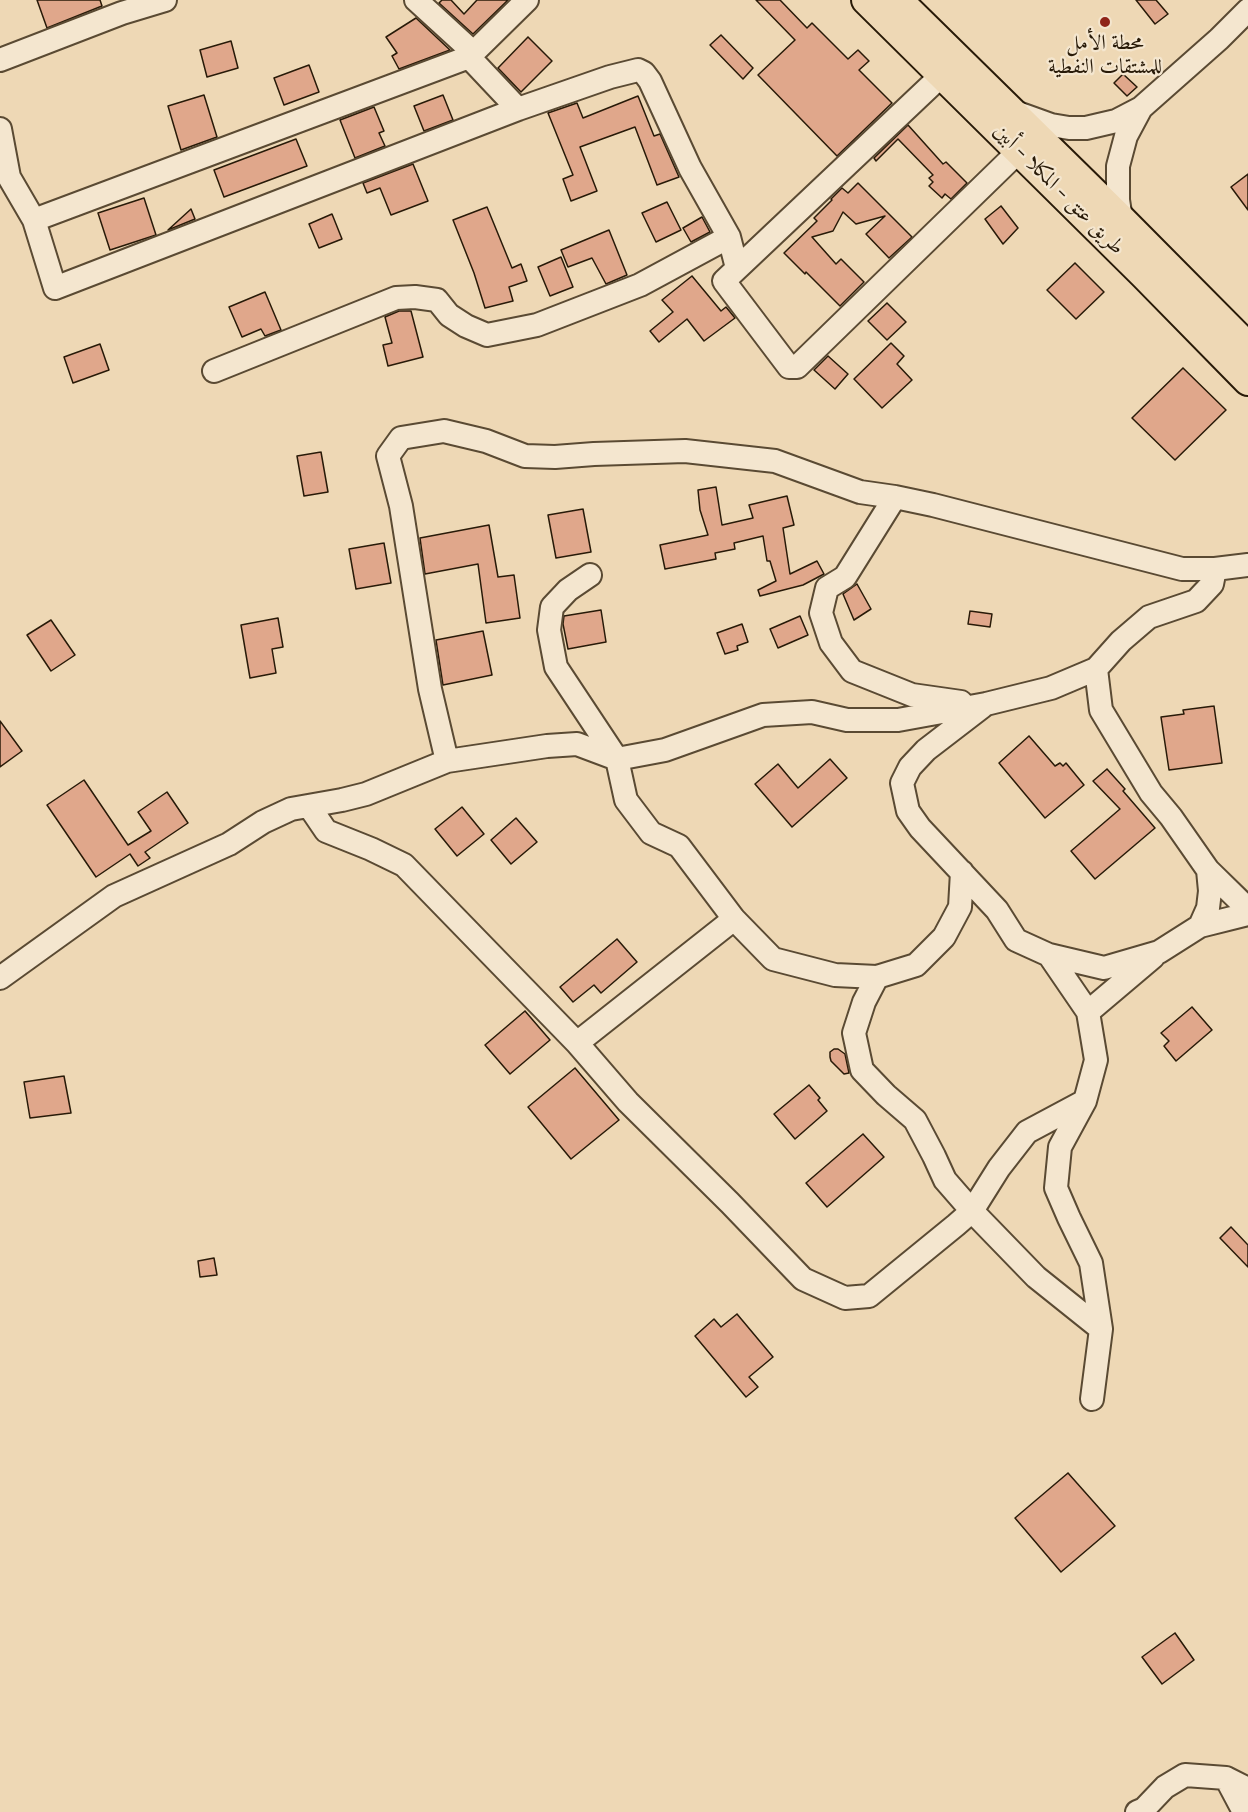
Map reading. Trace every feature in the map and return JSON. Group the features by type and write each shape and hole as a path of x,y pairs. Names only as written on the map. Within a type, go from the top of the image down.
{"main road":[{"name":"طريق عتق - المكلا - أبين","path":"866,0 1248,381"},
{"name":"طريق عتق - المكلا - أبين","path":"898,0 1248,347"}],"street":[{"path":"0,60 120,7 165,0"},
{"path":"416,0 472,55 518,109"},
{"path":"34,220 472,55 527,0"},
{"path":"1009,110 1052,126 1068,128 1086,128 1116,121 1141,108 1248,10"},
{"path":"0,129 9,177 34,220 55,288 518,109 622,73 638,70 644,73 690,168 729,237 737,268"},
{"path":"942,75 724,281 789,367 797,367 1018,151"},
{"path":"1121,219 1118,200 1118,166 1126,136 1141,108"},
{"path":"214,370 396,298 415,297 437,300 449,315 466,326 487,334 537,325 640,285 729,237"},
{"path":"447,761 430,689 401,506 388,456 401,438 444,431 486,441 525,456 555,457 594,453 685,450 775,461 860,492 895,496 933,505 1182,569 1215,569 1248,565"},
{"path":"895,496 844,577 827,588 821,613 831,643 852,671 912,695 986,705"},
{"path":"0,978 114,897 229,844 263,822 291,809 366,794 447,761 547,746 577,744 617,759 665,750 763,715 812,712 847,720 898,720 986,705 1051,688 1096,669 1121,641 1149,617 1196,601 1212,584 1215,569"},
{"path":"590,575 568,590 552,607 549,630 556,667 617,759 626,800 651,833 679,846 734,919 773,958 835,975 877,976 916,965 944,937 960,907 962,872"},
{"path":"1088,1012 1159,952 1200,926 1248,911 1208,870 1151,794 1101,710 1096,669"},
{"path":"986,705 926,750 910,766 902,783 908,811 920,828 997,910 1016,940 1049,955 1104,968 1159,952"},
{"path":"309,806 326,831 371,849 404,866 577,1042 628,1102 803,1279 845,1299 869,1296 972,1211 999,1168 1027,1132 1085,1101"},
{"path":"1200,926 1208,908 1210,891 1208,870"},
{"path":"577,1042 734,919"},
{"path":"1049,955 1088,1012 1096,1060 1085,1101 1060,1147 1056,1188 1091,1263 1101,1329 1092,1400"},
{"path":"877,976 864,1002 854,1033 862,1070 915,1120 945,1180 972,1211 1036,1277 1101,1329"},
{"path":"1137,1812 1144,1809 1165,1787 1185,1775 1226,1778 1248,1789"},
{"path":"1226,1778 1244,1812"}],"building":[{"path":"37,0 100,0 102,6 47,28"},
{"path":"442,0 451,0 464,14 477,0 508,0 473,34 439,3"},
{"path":"756,0 780,0 807,28 812,23 848,59 858,50 869,61 859,70 892,103 837,156 758,75 795,40"},
{"path":"1136,0 1156,0 1168,14 1155,24"},
{"path":"416,18 450,50 399,69 392,56 397,53 386,37"},
{"path":"721,35 753,68 743,79 710,45"},
{"path":"528,37 552,61 521,92 498,68"},
{"path":"231,41 238,68 207,77 200,50"},
{"path":"309,65 319,92 284,105 274,78"},
{"path":"1123,74 1137,87 1127,96 1114,83"},
{"path":"204,95 217,137 181,150 168,106"},
{"path":"443,95 453,120 424,131 414,106"},
{"path":"638,96 654,136 660,134 679,177 657,185 635,127 580,147 597,191 571,201 563,179 573,175 548,113 577,103 583,118"},
{"path":"374,107 384,131 379,133 385,146 355,158 340,120"},
{"path":"908,125 943,164 946,162 967,183 951,199 945,194 942,198 929,186 933,182 929,178 933,175 898,139 876,161 874,158"},
{"path":"296,139 307,166 224,197 214,170"},
{"path":"413,164 428,201 391,215 380,188 367,193 363,183"},
{"path":"1248,174 1248,210 1231,187"},
{"path":"858,183 912,237 889,258 866,234 885,216 856,224 843,212 833,231 812,237 836,264 841,259 864,282 840,306 784,253 817,221 814,218 842,188 848,193"},
{"path":"144,198 156,235 110,250 98,213"},
{"path":"667,202 681,230 656,242 642,213"},
{"path":"1001,206 1018,228 1003,244 985,219"},
{"path":"487,207 512,268 521,264 527,281 509,287 513,301 485,308 453,220"},
{"path":"191,209 195,219 168,230"},
{"path":"332,214 342,239 319,248 309,224"},
{"path":"702,217 710,232 691,242 683,228"},
{"path":"609,230 627,275 606,284 592,258 568,267 561,250"},
{"path":"561,257 573,287 550,296 538,267"},
{"path":"1075,263 1104,292 1076,319 1047,290"},
{"path":"692,276 721,311 726,307 735,318 704,341 687,319 659,342 650,331 673,312 662,300"},
{"path":"265,292 281,330 265,336 261,329 242,337 229,307"},
{"path":"887,303 906,322 887,340 868,321"},
{"path":"399,311 411,311 423,357 388,366 383,345 392,343 385,317"},
{"path":"891,343 904,356 897,364 912,380 882,408 854,379"},
{"path":"100,344 109,370 73,383 64,357"},
{"path":"828,356 848,374 835,389 814,370"},
{"path":"1183,368 1226,410 1175,460 1132,418"},
{"path":"321,452 328,492 304,496 297,456"},
{"path":"716,487 722,525 753,518 749,505 787,496 794,525 783,528 790,574 817,561 824,574 803,585 760,596 758,590 776,581 770,561 767,561 763,536 734,543 735,549 715,553 716,559 665,569 660,545 708,535 700,510 698,490"},
{"path":"583,509 591,552 556,558 548,515"},
{"path":"489,525 498,577 514,575 520,618 486,623 478,564 425,574 420,538"},
{"path":"384,543 391,583 356,589 349,549"},
{"path":"857,584 871,609 854,620 843,594"},
{"path":"601,610 606,642 568,649 563,624 564,616"},
{"path":"970,611 992,614 990,627 968,624"},
{"path":"800,616 808,635 778,648 770,629"},
{"path":"278,618 283,647 272,649 276,673 250,678 241,625"},
{"path":"51,620 75,655 51,671 27,635"},
{"path":"742,624 748,642 737,646 738,650 725,654 717,633"},
{"path":"483,631 492,675 443,685 436,640"},
{"path":"1214,706 1222,763 1169,770 1161,717 1184,714 1183,710"},
{"path":"0,721 22,751 0,767"},
{"path":"1029,736 1055,766 1060,763 1063,766 1066,763 1084,785 1045,818 999,763"},
{"path":"830,759 847,778 792,827 755,784 778,764 798,788"},
{"path":"1107,769 1155,828 1095,879 1071,851 1120,809 1093,781"},
{"path":"84,780 128,845 151,831 138,812 167,792 188,823 145,852 150,858 138,866 130,854 96,877 47,805"},
{"path":"462,807 484,834 457,856 435,829"},
{"path":"516,818 537,842 511,864 491,840"},
{"path":"617,939 637,962 601,993 594,985 573,1002 560,987"},
{"path":"1192,1007 1212,1030 1176,1061 1164,1046 1169,1041 1161,1033"},
{"path":"525,1011 550,1040 510,1074 485,1045"},
{"path":"834,1049 845,1054 849,1073 844,1074 831,1061 830,1052"},
{"path":"575,1068 619,1120 571,1159 528,1107"},
{"path":"64,1076 71,1113 30,1118 24,1082"},
{"path":"809,1085 827,1111 795,1139 774,1114"},
{"path":"863,1134 884,1157 827,1207 806,1183"},
{"path":"1231,1227 1248,1245 1248,1267 1220,1238"},
{"path":"214,1258 217,1275 200,1277 198,1261"},
{"path":"737,1314 773,1357 749,1377 758,1387 746,1397 695,1336 714,1319 721,1327"},
{"path":"1068,1473 1115,1526 1061,1572 1015,1518"},
{"path":"1175,1633 1194,1660 1162,1684 1142,1657"}],"place":[{"name":"محطة الأمل للمشتقات النفطية","path":"1105,22"}]}
